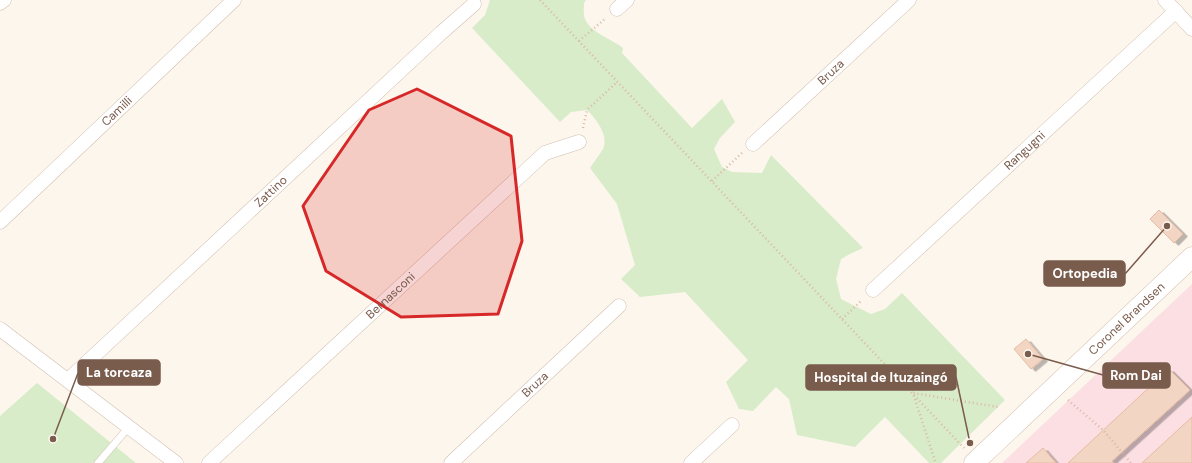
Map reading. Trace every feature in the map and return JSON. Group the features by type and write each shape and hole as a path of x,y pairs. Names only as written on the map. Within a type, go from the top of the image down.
{"street":[{"path":"0,3 4,0"},
{"name":"Camilli","path":"0,222 234,0"},
{"name":"Bruza","path":"753,144 909,0"},
{"path":"1165,0 1192,29"},
{"name":"Zattino","path":"68,380 474,4"},
{"name":"Rangugni","path":"873,290 1176,11"},
{"name":"Bernasconi","path":"209,463 544,153 579,142"},
{"name":"Coronel Brandsen","path":"975,462 1192,257"},
{"name":"Bruza","path":"452,463 620,306"},
{"path":"0,329 68,380 128,428 176,463"},
{"path":"691,463 732,425"}],"lane":[{"path":"98,463 128,428"}],"path":[{"path":"540,0 913,393 975,462"},
{"path":"579,41 622,5"},
{"path":"579,142 587,110 618,82"},
{"path":"712,181 753,144"},
{"path":"842,319 873,290"},
{"path":"1054,388 1103,430 1131,463"},
{"path":"913,393 998,407"},
{"path":"913,393 934,461"}],"highlighted area":[{"path":"417,89 511,136 522,241 498,314 401,317 326,271 303,206 369,110"}],"shaded area":[{"path":"1192,284 1192,463 1002,463"}],"green space":[{"path":"490,0 586,0 584,3 584,13 588,24 597,32 623,48 622,53 692,128 722,99 735,122 720,138 714,149 722,167 732,172 762,173 771,155 863,248 841,259 836,279 841,299 871,314 885,309 902,293 1005,400 941,463 929,463 885,417 855,447 797,435 789,399 776,387 753,411 739,409 726,382 748,360 685,292 640,297 621,279 635,265 617,204 590,168 603,149 604,138 601,128 587,110 571,112 560,122 472,28 485,15"},
{"path":"37,383 136,463 0,463 0,416"}],"building":[{"path":"1159,210 1183,234 1174,243 1150,219"},
{"path":"1026,339 1043,359 1031,369 1014,349"},
{"path":"1169,369 1190,390 1112,461 1114,463 1068,463"},
{"path":"1192,417 1192,463 1142,463"},
{"path":"1043,448 1056,463 1026,463"}],"place":[{"name":"Ortopedia","path":"1167,226"},
{"name":"Rom Dai","path":"1028,354"},
{"name":"La torcaza","path":"53,439"},
{"name":"Hospital de Ituzaingó","path":"970,443"}]}
